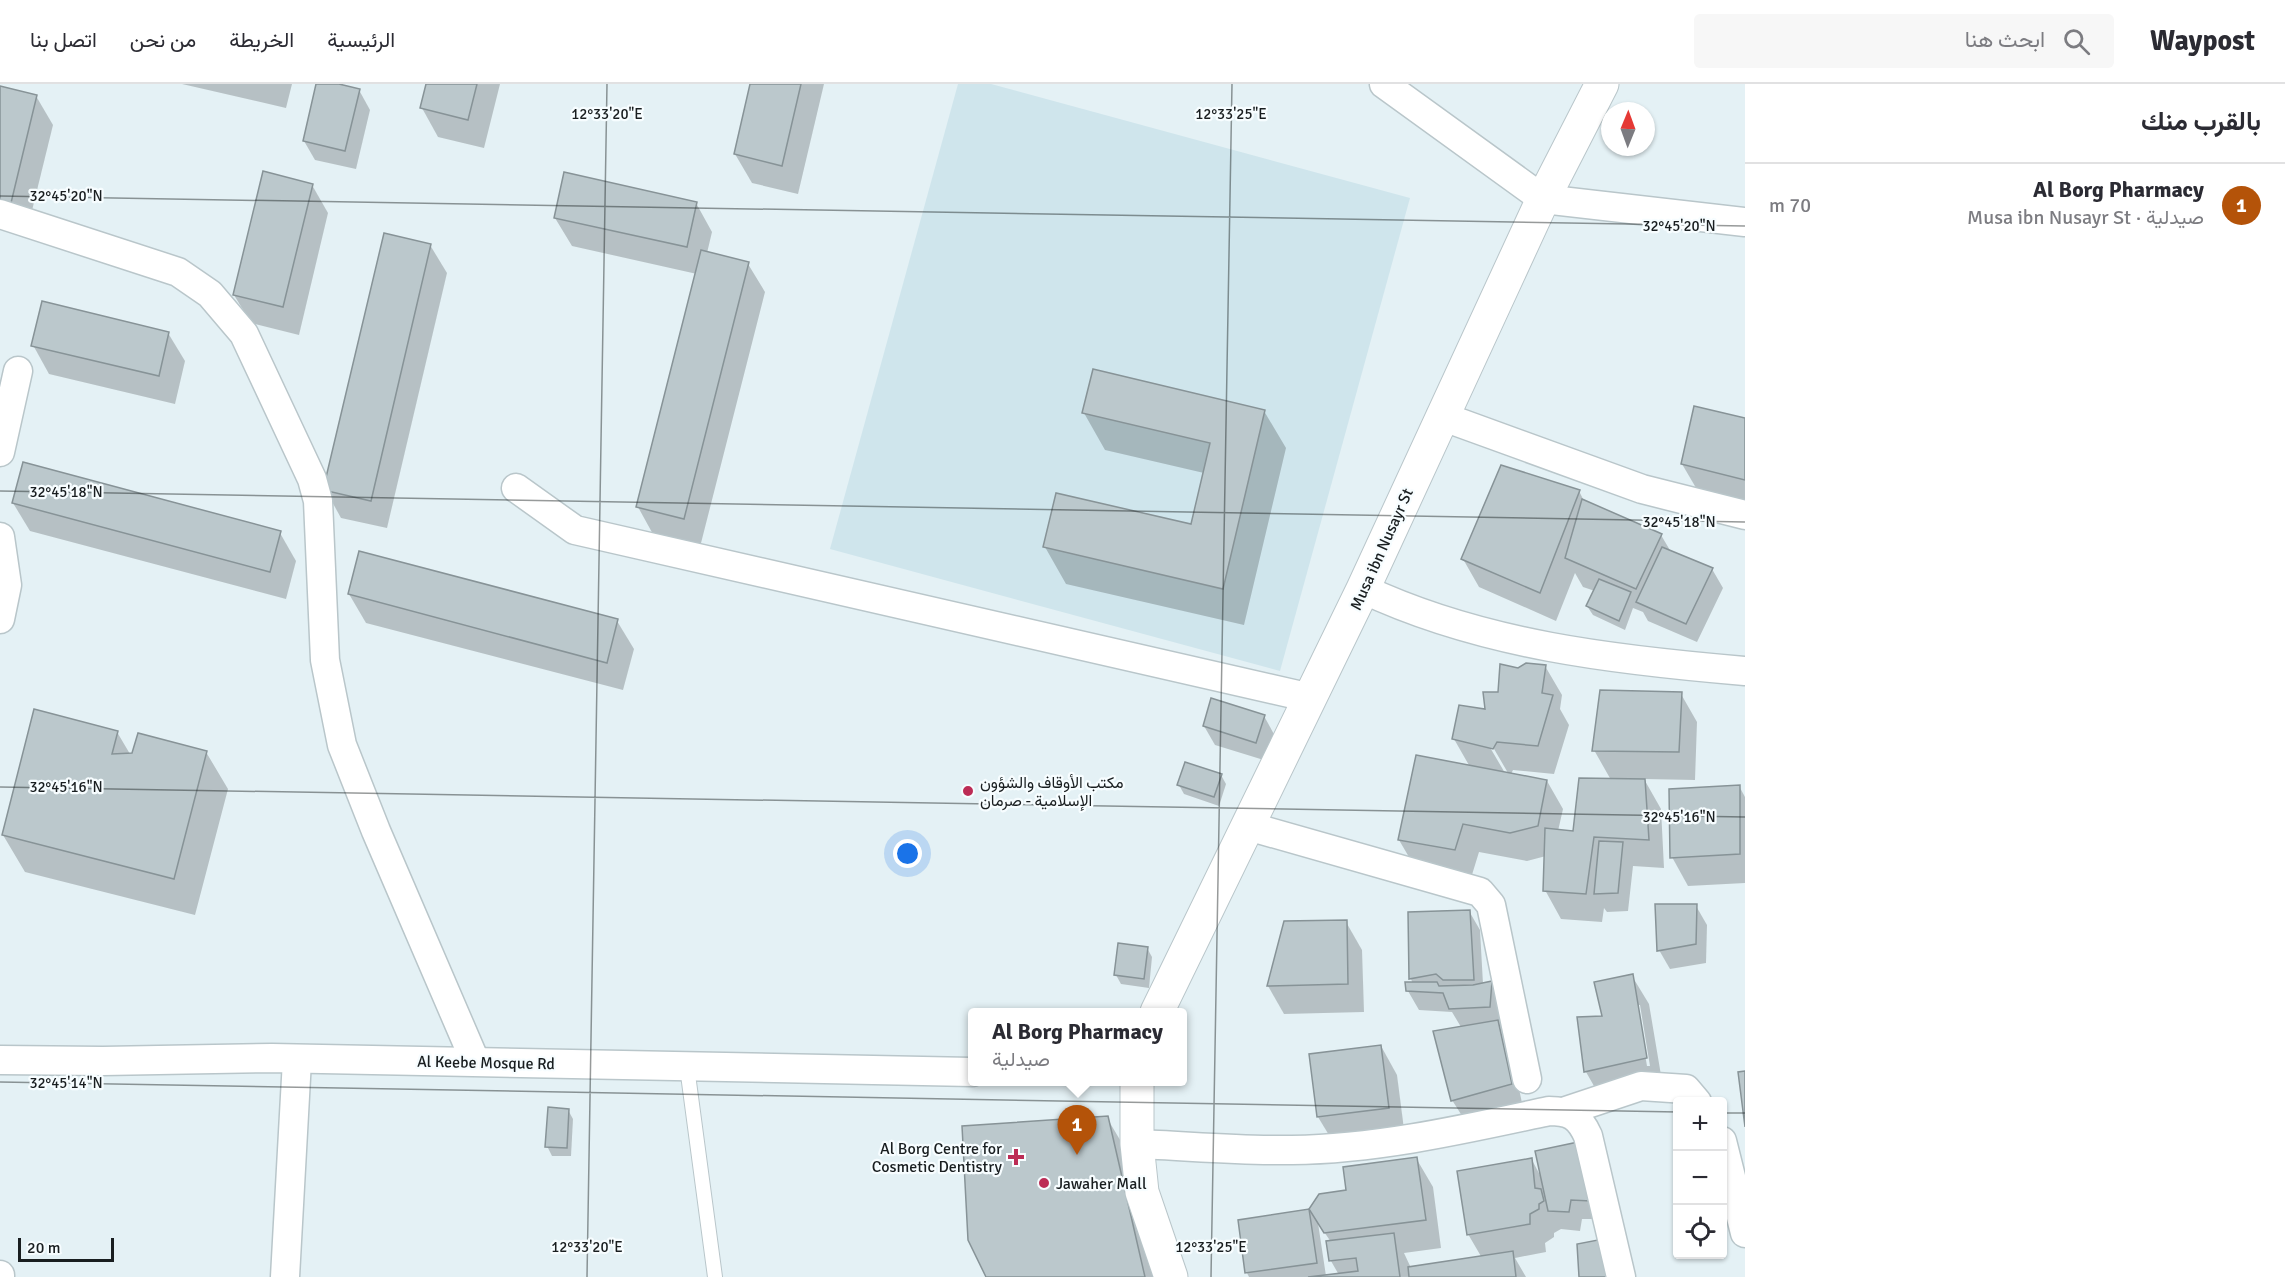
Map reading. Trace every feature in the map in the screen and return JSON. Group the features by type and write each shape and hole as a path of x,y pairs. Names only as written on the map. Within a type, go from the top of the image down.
{"street":[{"path":"1384,84 1543,199 1745,222"},
{"name":"Musa ibn Nusayr St","path":"1159,1008 1363,589 1543,199 1602,84"},
{"path":"0,214 178,272 210,294 244,334 308,470 318,501 325,660 342,745 376,831 475,1061"},
{"path":"0,452 18,371"},
{"path":"1441,416 1642,489 1745,515"},
{"path":"516,488 575,530 1311,698"},
{"path":"0,537 7,585 0,619"},
{"path":"1363,589 1424,614 1517,640 1617,657 1745,671"},
{"path":"1248,826 1480,892 1491,905 1527,1079"},
{"name":"Al Keebe Mosque Rd","path":"0,1060 272,1058 968,1072"},
{"path":"285,1277 297,1060"},
{"path":"1137,1086 1137,1144 1142,1192 1171,1277"},
{"path":"1137,1144 1293,1150 1328,1148 1408,1138 1549,1111 1566,1111 1641,1086 1686,1089 1693,1097"},
{"path":"1566,1111 1581,1120 1588,1136 1622,1277"},
{"path":"1725,1151 1745,1233"}],"lane":[{"path":"687,1067 715,1277"}],"shaded area":[{"path":"958,84 991,84 1410,198 1280,671 830,549"}],"building":[{"path":"316,84 339,84 360,89 345,151 303,141"},
{"path":"426,84 477,84 468,120 420,108"},
{"path":"750,84 801,84 782,166 734,154"},
{"path":"0,86 37,95 10,207 0,205"},
{"path":"263,171 313,184 283,307 233,295"},
{"path":"564,172 697,202 687,247 554,218"},
{"path":"384,233 431,244 371,501 323,490"},
{"path":"701,250 749,262 684,519 636,507"},
{"path":"42,301 169,332 159,376 31,346"},
{"path":"1093,369 1265,410 1223,589 1043,547 1056,493 1191,524 1210,443 1082,413"},
{"path":"1694,406 1745,418 1745,480 1681,464"},
{"path":"23,462 281,531 270,572 12,503"},
{"path":"1501,465 1580,490 1540,593 1461,559"},
{"path":"1582,499 1662,534 1636,589 1565,558"},
{"path":"1662,547 1713,568 1686,624 1636,602"},
{"path":"359,551 618,619 607,663 348,594"},
{"path":"1599,579 1631,592 1619,621 1586,606"},
{"path":"1526,663 1546,665 1542,693 1553,695 1538,746 1497,742 1493,749 1452,739 1459,705 1485,709 1483,692 1498,692 1500,664 1518,668"},
{"path":"1600,690 1682,692 1679,752 1592,751"},
{"path":"1211,698 1265,715 1256,743 1203,726"},
{"path":"34,709 118,731 112,754 132,753 138,733 207,751 174,879 2,835"},
{"path":"1416,755 1547,780 1538,826 1510,833 1463,824 1455,850 1398,840"},
{"path":"1185,762 1222,774 1214,797 1177,785"},
{"path":"1579,778 1645,779 1649,840 1594,837 1586,894 1543,891 1545,828 1573,831"},
{"path":"1740,785 1740,854 1670,858 1669,789"},
{"path":"1599,841 1623,842 1618,893 1594,894"},
{"path":"1655,904 1697,904 1696,944 1657,951"},
{"path":"1470,910 1474,980 1443,980 1436,974 1409,979 1408,912"},
{"path":"1347,920 1348,984 1267,986 1284,921"},
{"path":"1118,943 1148,947 1144,979 1114,975"},
{"path":"1633,974 1647,1058 1584,1072 1577,1017 1602,1016 1594,982"},
{"path":"1492,981 1490,1007 1449,1009 1443,993 1406,991 1405,982 1437,982 1439,986 1473,985"},
{"path":"1498,1020 1512,1084 1451,1101 1433,1031"},
{"path":"1381,1045 1389,1108 1317,1117 1309,1054"},
{"path":"1745,1071 1745,1127 1738,1072"},
{"path":"548,1107 569,1109 567,1148 545,1147"},
{"name":"Jawaher Mall","path":"1108,1116 1145,1277 986,1277 968,1240 962,1126"},
{"path":"1583,1141 1591,1201 1571,1200 1569,1212 1548,1211 1535,1151"},
{"path":"1417,1157 1426,1220 1324,1233 1309,1209 1319,1194 1346,1190 1343,1167"},
{"path":"1532,1158 1535,1188 1541,1189 1544,1201 1539,1204 1539,1209 1530,1214 1530,1224 1467,1235 1457,1171"},
{"path":"1309,1209 1317,1263 1245,1273 1238,1220"},
{"path":"1394,1233 1400,1277 1308,1277 1358,1271 1356,1258 1329,1261 1326,1241"},
{"path":"1603,1239 1618,1273 1606,1277 1579,1277 1577,1244"},
{"path":"1513,1251 1516,1277 1409,1277 1408,1267"}],"place":[{"name":"مكتب الأوقاف والشؤون الإسلامية - صرمان","path":"968,791"},
{"name":"Al Borg Pharmacy","path":"1077,1155"},
{"name":"Al Borg Centre for Cosmetic Dentistry","path":"1016,1157"},
{"name":"Jawaher Mall","path":"1044,1183"}]}
